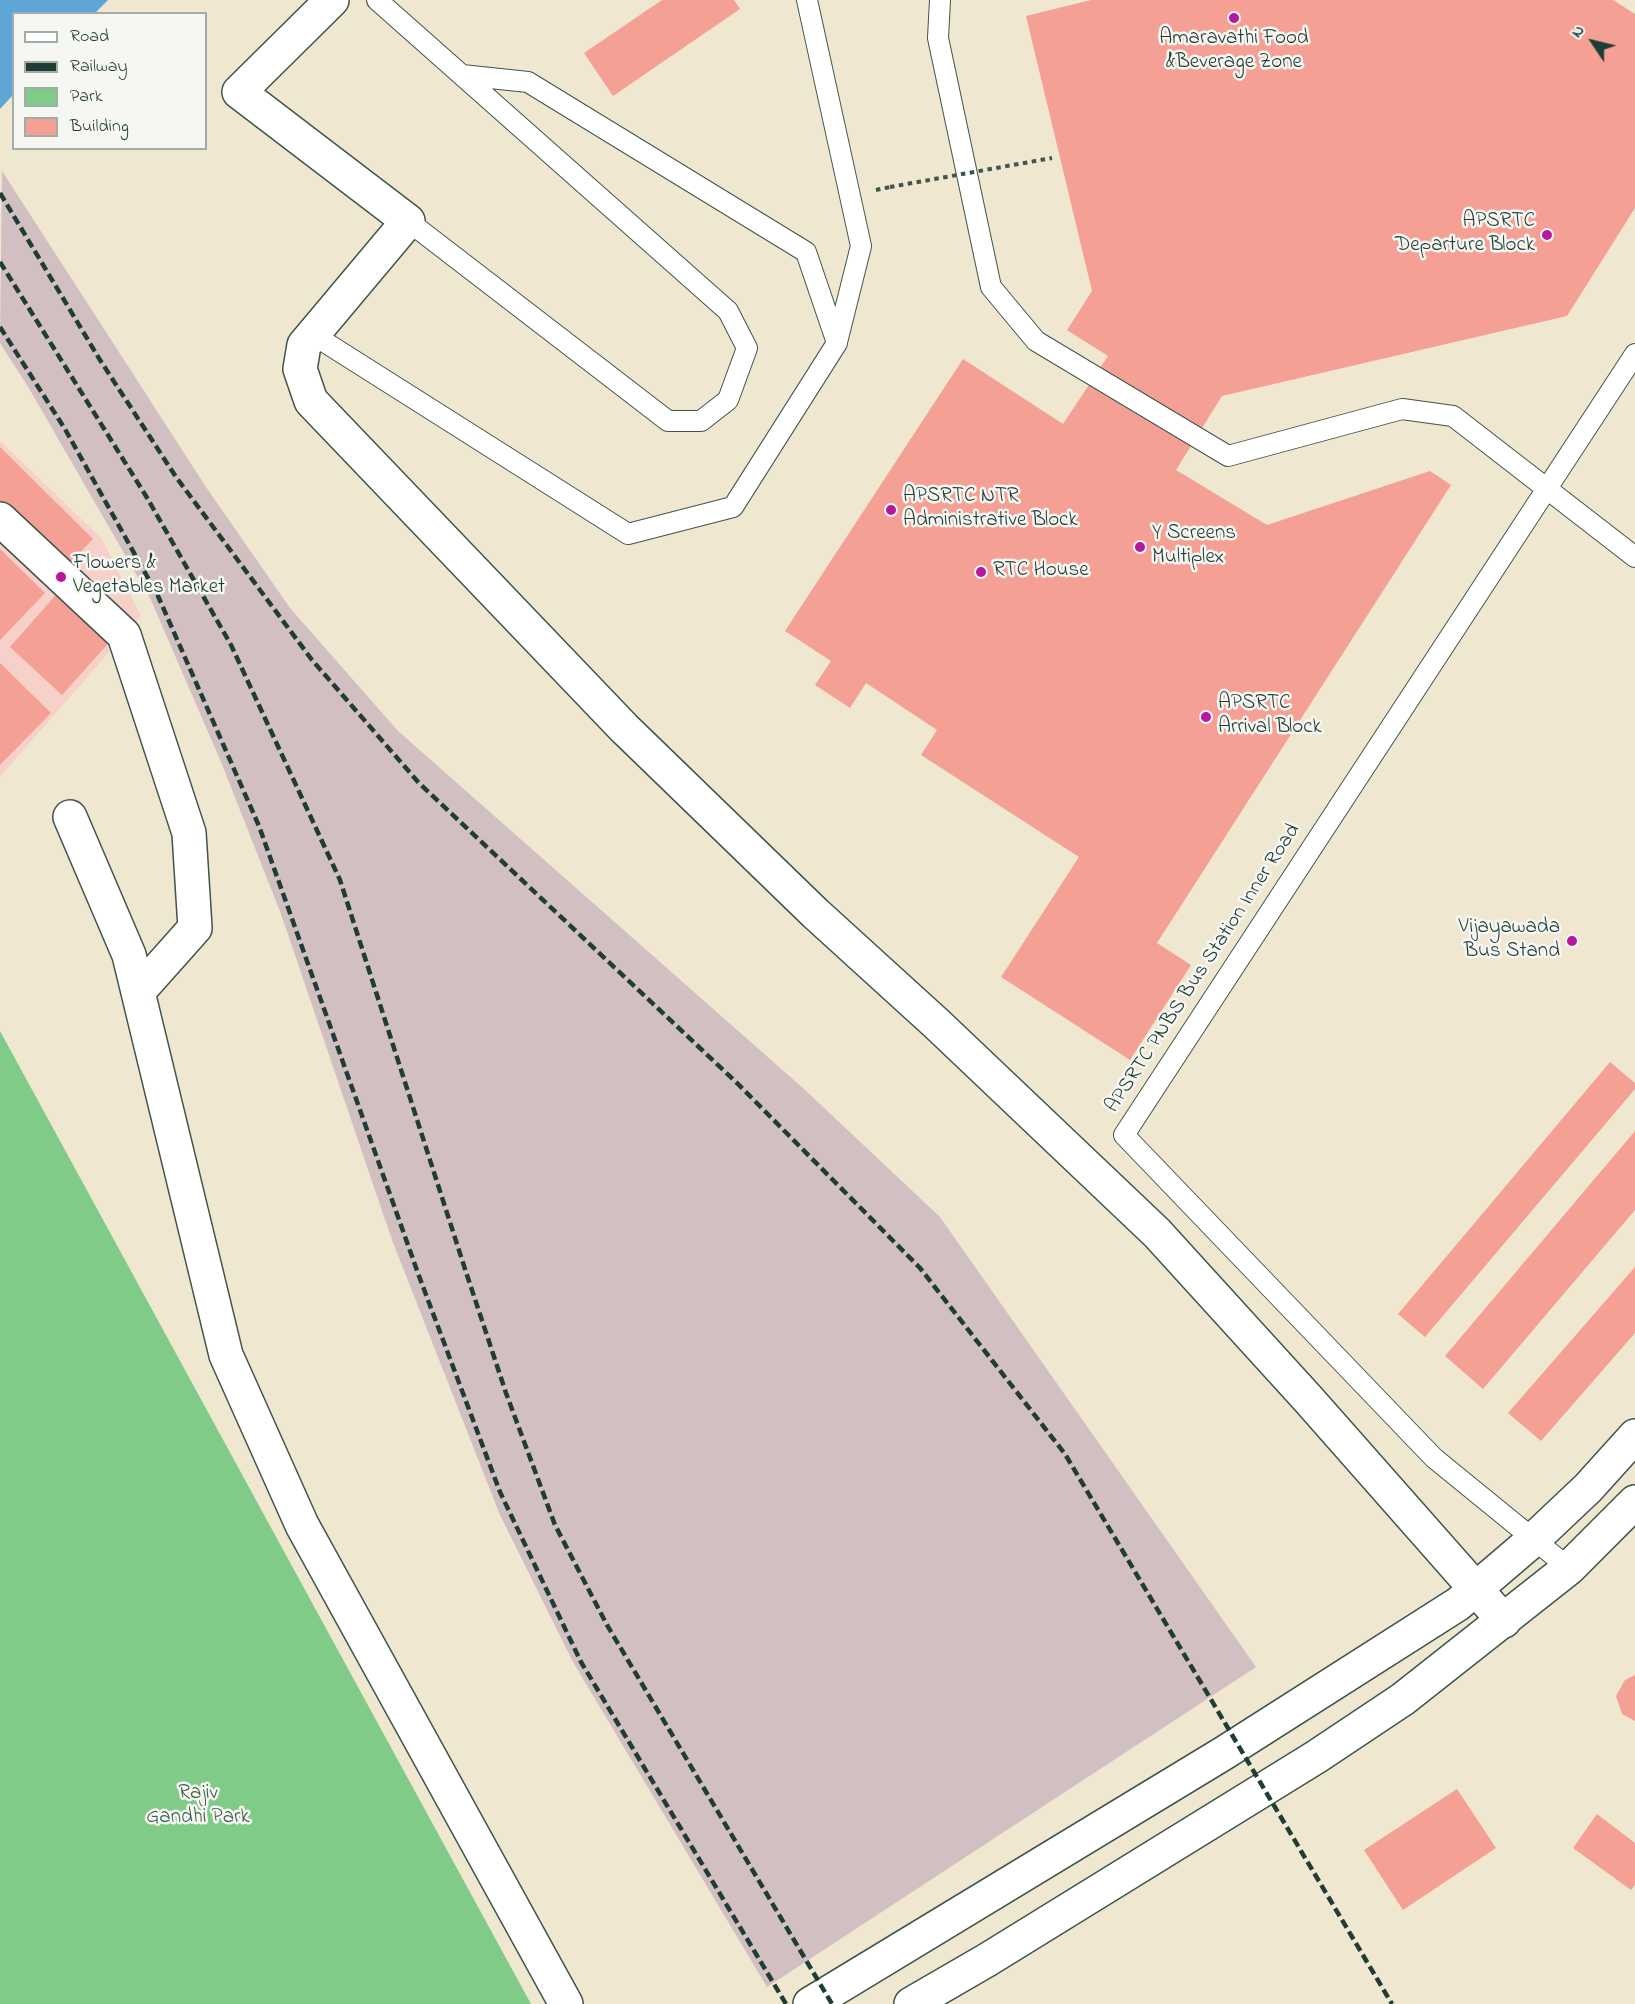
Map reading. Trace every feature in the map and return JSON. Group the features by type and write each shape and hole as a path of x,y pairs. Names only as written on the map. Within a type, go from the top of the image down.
{"main road":[{"path":"332,0 239,92 408,221 304,345 300,369 311,401 624,728 815,913 937,1024 1157,1233 1468,1597 1504,1621"},
{"path":"0,519 124,635 189,833 195,928 138,992"},
{"path":"70,817 129,955 226,1355 302,1525 566,2004"},
{"path":"810,2004 1224,1754 1468,1597 1588,1488 1635,1436"},
{"path":"911,2004 987,1960 1316,1757 1403,1699 1569,1568 1635,1502"}],"lane":[{"path":"377,0 728,311 747,348 728,400 700,421 668,421 408,221"},
{"path":"312,334 628,534 733,507 837,343 861,246 807,0"},
{"path":"940,0 939,38 991,287 1036,341 1228,456 1402,408 1453,416 1635,557"},
{"path":"462,75 528,82 806,252 837,343"},
{"name":"APSRTC PNBS Bus Station Inner Road","path":"1569,1568 1434,1458 1124,1135 1635,354"}],"path":[{"path":"875,190 1052,158"}],"shaded area":[{"path":"2,171 206,487 290,608 398,731 804,1089 940,1217 1256,1667 767,1987 573,1662 500,1515 392,1240 281,914 221,762 151,600 30,390 0,343"},
{"name":"Flowers & Vegetables Market","path":"0,441 102,539 141,616 0,777"}],"green space":[{"name":"Rajiv Gandhi Park","path":"0,1031 531,2004 0,2004"}],"water":[{"path":"0,0 108,0 96,12 12,12 12,96 0,109"}],"building":[{"path":"662,0 734,0 740,9 613,96 584,53"},
{"path":"1091,0 1613,0 1635,14 1635,208 1567,316 1222,396 1176,470 1267,525 1430,471 1451,485 1157,943 1191,965 1130,1060 1001,977 1079,857 921,755 937,730 866,683 850,708 815,685 831,661 785,631 963,359 1063,424 1108,356 1067,330 1092,291 1026,16"},
{"path":"0,447 93,539 64,569 0,505"},
{"path":"0,549 45,593 0,640"},
{"path":"61,589 114,637 62,695 10,647"},
{"path":"0,663 51,713 0,765"},
{"path":"1610,1062 1635,1083 1635,1089 1425,1337 1398,1314"},
{"path":"1635,1131 1635,1210 1483,1389 1445,1356"},
{"path":"1635,1267 1635,1333 1541,1441 1508,1413"},
{"path":"1635,1675 1635,1721 1622,1714 1616,1696 1625,1680"},
{"path":"1457,1789 1496,1848 1403,1910 1364,1850"},
{"path":"1597,1814 1635,1843 1635,1885 1631,1890 1573,1848"}],"railway":[{"path":"0,193 100,360 176,477 312,660 419,783 737,1083 920,1268 1065,1454 1392,2004"},
{"path":"0,262 146,496 231,645 340,880 506,1393 555,1525 607,1625 832,2004"},
{"path":"0,327 65,429 158,596 259,826 419,1276 500,1492 581,1662 786,2004"}],"place":[{"name":"Amaravathi Food &Beverage Zone","path":"1234,18"},
{"name":"APSRTC Departure Block","path":"1547,235"},
{"name":"APSRTC NTR Administrative Block","path":"891,510"},
{"name":"Y Screens Multiplex","path":"1140,547"},
{"name":"RTC House","path":"981,572"},
{"name":"Flowers & Vegetables Market","path":"61,577"},
{"name":"APSRTC Arrival Block","path":"1206,717"},
{"name":"Vijayawada Bus Stand","path":"1572,941"}]}
